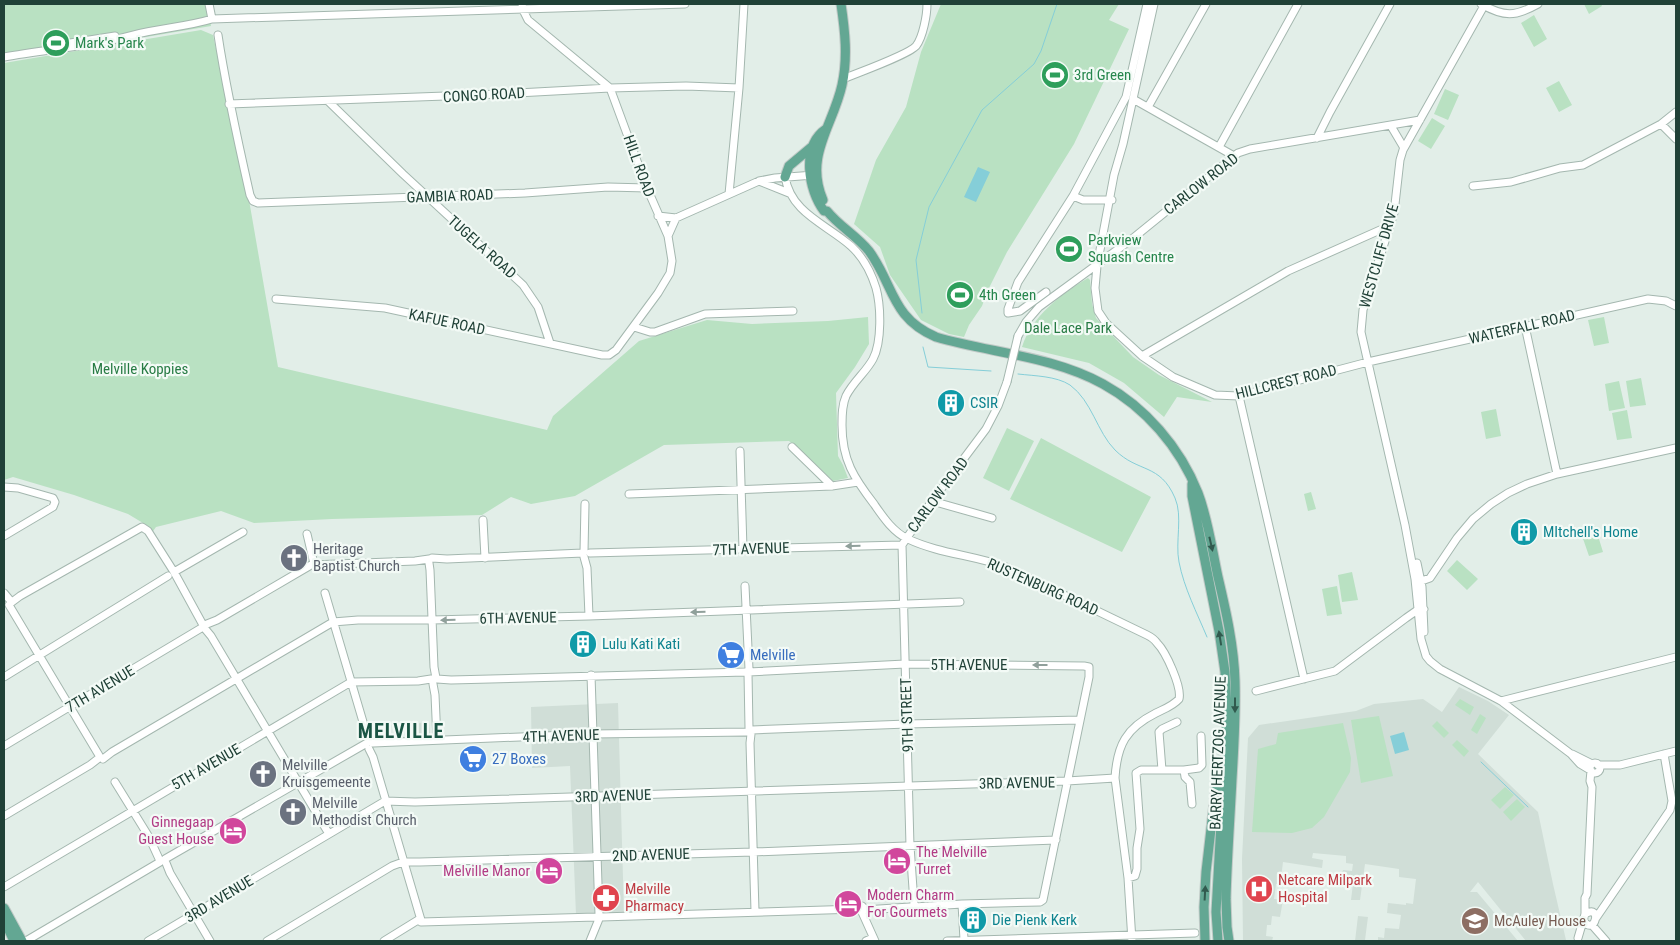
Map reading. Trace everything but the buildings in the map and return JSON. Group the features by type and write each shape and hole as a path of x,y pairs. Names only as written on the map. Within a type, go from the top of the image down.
{"main road":[{"name":"BARRY HERTZOG AVENUE","path":"813,175 826,128 838,100 843,79 846,45 841,4"},
{"name":"BARRY HERTZOG AVENUE","path":"826,128 821,132 814,144 810,160 816,199 824,211 827,211 867,249 878,266 895,302 907,318 919,328 936,337 1070,369 1103,384 1136,406 1153,422 1174,449 1198,494 1230,633 1234,664 1235,725 1226,900 1229,941"},
{"path":"785,177 789,166 814,144"},
{"name":"BARRY HERTZOG AVENUE","path":"1192,482 1192,496 1222,647 1226,704 1216,907 1218,941"},
{"path":"1205,941 1206,872 1226,704"},
{"path":"4,908 22,941"},
{"path":"4,920 14,941"}],"street":[{"path":"209,4 212,19"},
{"path":"4,57 40,51 79,40 132,35 191,25 212,19 523,7 684,4"},
{"path":"728,194 739,88 744,4"},
{"path":"843,79 915,47 925,21 927,4"},
{"path":"1046,292 1020,311 1008,313 1018,282 1073,196 1126,97 1147,4"},
{"name":"HILLCREST ROAD","path":"1154,4 1097,266 1095,288 1100,314 1106,323 1142,356 1173,377 1219,396 1239,396 1368,362"},
{"path":"1148,107 1206,4"},
{"path":"1219,146 1298,4"},
{"path":"1318,138 1330,112 1390,4"},
{"path":"1483,4 1498,13 1510,14 1523,12 1538,4"},
{"name":"WESTCLIFF DRIVE","path":"1483,4 1404,148 1400,160 1394,213 1362,310 1361,332 1418,580 1423,645 1426,656 1435,666 1501,700 1571,754 1580,764 1595,769"},
{"path":"523,7 528,20 540,32 610,88"},
{"path":"218,35 229,104"},
{"name":"CONGO ROAD","path":"229,104 610,88 686,86 739,88"},
{"name":"HILL ROAD","path":"610,88 647,188 668,236 672,262 670,273 658,293 616,350"},
{"path":"1133,99 1234,156"},
{"name":"TUGELA ROAD","path":"328,101 523,285 538,307 550,343"},
{"name":"GAMBIA ROAD","path":"229,104 250,194 254,201 258,203 525,194 608,188 647,188"},
{"path":"1473,186 1510,182 1560,168 1576,167 1589,163 1661,124 1676,112"},
{"name":"CARLOW ROAD","path":"906,538 986,429 998,406 1007,382 1018,336 1038,307 1097,266 1234,156 1250,149 1420,120"},
{"path":"1661,124 1676,139"},
{"path":"1391,126 1404,148"},
{"path":"658,216 676,218 759,181 813,175"},
{"name":"RUSTENBURG ROAD","path":"785,177 789,193 795,202 809,216 855,250 865,264 877,291 879,328 876,349 871,361 847,395 842,414 844,452 850,469 889,524 906,538 946,552 1006,567 1147,635 1158,643 1180,687 1179,699 1170,706 1144,719 1131,730 1118,754 1116,778 1128,878 1132,938"},
{"path":"759,181 789,193"},
{"path":"1073,196 1083,200 1111,200"},
{"path":"668,236 676,218"},
{"path":"1142,356 1288,272 1389,226"},
{"name":"KAFUE ROAD","path":"276,298 385,308 602,355 609,355 616,350"},
{"name":"WATERFALL ROAD","path":"1368,362 1648,299 1666,300 1676,306"},
{"path":"634,327 653,332 705,314 793,311"},
{"path":"1525,326 1557,474"},
{"path":"1239,396 1304,679"},
{"path":"792,447 832,486"},
{"path":"1418,580 1434,572 1457,538 1484,509 1517,488 1557,474 1676,448"},
{"path":"740,451 743,549"},
{"path":"629,494 832,486 858,482"},
{"path":"4,487 18,488 53,498 55,502 53,507 4,536"},
{"path":"932,501 992,518"},
{"path":"585,504 584,520 589,616"},
{"path":"483,520 485,558"},
{"path":"101,757 8,603 137,528 144,527 329,834"},
{"path":"4,677 171,574 244,532"},
{"path":"307,534 314,564"},
{"path":"902,545 906,538"},
{"name":"7TH AVENUE","path":"4,746 302,569 314,564 415,560 430,562 447,559 902,545"},
{"name":"9TH STREET","path":"902,545 912,905"},
{"path":"430,562 437,740"},
{"path":"745,586 748,659 746,671 748,682 748,732 752,792 755,911"},
{"path":"325,592 418,911 419,921"},
{"name":"6TH AVENUE","path":"4,816 101,757 333,622 589,616 960,602"},
{"path":"1256,691 1330,673 1421,610"},
{"path":"1501,700 1676,657"},
{"name":"5TH AVENUE","path":"4,887 351,682 758,671 905,664 1084,666 1089,667 1089,677 1079,720"},
{"path":"591,675 598,917 592,938"},
{"path":"384,941 419,921 862,909 912,905 1040,902 1043,899 1056,840 1079,720"},
{"name":"4TH AVENUE","path":"26,941 298,782 358,748 370,745 437,740 592,734 748,732 907,724 1079,720"},
{"path":"1162,770 1159,732 1177,722"},
{"path":"1128,878 1135,876 1137,869 1137,848 1140,828 1136,774 1140,770 1199,768 1202,765 1201,736"},
{"path":"1606,941 1590,918 1587,894 1592,787 1597,778 1595,769 1610,770 1620,765 1676,751"},
{"path":"1576,940 1590,918 1611,898 1611,895 1670,810 1671,796 1664,754"},
{"path":"1184,770 1185,777 1190,782 1192,804"},
{"name":"3RD AVENUE","path":"148,941 385,801 415,802 752,792 1067,782 1116,778"},
{"path":"115,782 210,941"},
{"name":"2ND AVENUE","path":"267,941 392,866 403,862 753,852 1056,840"},
{"path":"962,904 964,940"},
{"path":"862,909 871,940"},
{"path":"950,941 1132,938 1195,933"}],"shaded area":[{"path":"1459,687 1488,701 1509,715 1478,754 1538,812 1566,940 1526,941 1478,882 1470,892 1477,892 1518,941 1378,941 1378,937 1384,938 1385,928 1399,929 1401,915 1387,913 1388,903 1413,904 1416,879 1399,877 1399,869 1365,864 1360,900 1351,900 1354,876 1342,874 1343,870 1352,871 1353,864 1346,863 1346,856 1313,853 1312,858 1323,860 1322,868 1283,862 1281,878 1289,879 1289,886 1276,884 1274,899 1283,900 1280,917 1272,916 1271,925 1267,925 1266,936 1273,937 1272,941 1243,941 1242,859 1248,738 1259,725 1356,711 1374,704 1423,699 1442,712"},
{"path":"618,703 624,913 576,915 570,766 532,768 531,707"},
{"path":"429,722 430,735 419,735 419,723"},
{"name":"Netcare Milpark Hospital","path":"1358,916 1368,917 1365,940 1377,941 1355,941"}],"green space":[{"name":"Mark's Park","path":"4,4 208,4 211,26 4,61"},
{"path":"941,4 1119,4 1109,20 1129,29 1074,144 1007,252 982,306 969,325 964,337 949,334 921,320 890,275 880,247 854,224 876,160 906,107 921,52"},
{"path":"1584,4 1601,4 1602,6 1589,14"},
{"path":"1534,15 1547,39 1534,47 1521,23"},
{"name":"Melville Koppies","path":"201,30 213,35 249,200 278,367 547,430 553,416 639,341 707,320 752,324 828,321 868,317 869,344 836,393 838,456 848,478 833,481 789,441 664,445 575,496 531,504 511,497 482,515 254,523 221,511 156,527 151,534 148,526 128,514 74,495 13,477 4,480 4,63"},
{"path":"1559,81 1572,105 1559,112 1546,88"},
{"path":"1445,89 1459,95 1448,120 1434,114"},
{"path":"1432,118 1445,126 1431,149 1418,141"},
{"name":"Dale Lace Park","path":"1088,278 1090,280 1092,304 1096,318 1133,357 1159,375 1212,402 1177,397 1164,417 1124,383 1089,363 1022,347 1033,325 1040,316 1068,291"},
{"path":"1604,317 1609,343 1594,346 1588,320"},
{"path":"1641,378 1646,405 1630,407 1626,381"},
{"path":"1619,381 1625,408 1609,411 1605,384"},
{"path":"1496,409 1501,436 1486,439 1481,412"},
{"path":"1627,410 1632,438 1617,440 1612,413"},
{"path":"1007,428 1034,441 1009,491 983,478"},
{"path":"1041,438 1151,497 1122,552 1010,499"},
{"path":"1311,492 1316,509 1308,511 1304,494"},
{"path":"1595,526 1603,552 1589,556 1580,530"},
{"path":"1457,560 1478,579 1467,590 1447,571"},
{"path":"1352,572 1358,600 1342,602 1338,575"},
{"path":"1337,586 1342,614 1327,616 1322,589"},
{"path":"1460,699 1474,707 1470,715 1455,705"},
{"path":"1480,714 1486,718 1477,734 1471,730"},
{"path":"1379,716 1393,776 1361,783 1351,720"},
{"path":"1437,721 1449,733 1444,738 1432,726"},
{"path":"1343,723 1351,758 1350,772 1324,817 1312,828 1292,833 1252,832 1258,749 1276,744 1278,733"},
{"path":"1457,740 1469,751 1464,757 1452,745"},
{"path":"1505,787 1514,795 1500,809 1491,800"},
{"path":"1517,799 1525,807 1511,821 1503,812"}],"water":[{"path":"978,167 990,172 976,202 964,197"},
{"path":"1404,732 1409,750 1395,754 1390,736"}],"waterway":[{"path":"922,313 916,260 929,207 982,110 1034,64 1041,51 1057,4"},
{"path":"923,347 928,367 991,371"},
{"path":"1018,374 1052,378 1070,385 1084,399 1103,434 1115,450 1132,462 1155,473 1169,487 1177,505 1178,554 1181,572 1207,637"},
{"path":"1481,762 1528,807"}],"place":[{"name":"Mark's Park","path":"56,43"},
{"name":"3rd Green","path":"1055,75"},
{"name":"Parkview Squash Centre","path":"1069,249"},
{"name":"4th Green","path":"960,295"},
{"name":"CSIR","path":"951,403"},
{"name":"MItchell's Home","path":"1524,532"},
{"name":"Heritage Baptist Church","path":"294,558"},
{"name":"Lulu Kati Kati","path":"583,644"},
{"name":"Melville","path":"731,655"},
{"name":"27 Boxes","path":"473,759"},
{"name":"Melville Kruisgemeente","path":"263,774"},
{"name":"Melville Methodist Church","path":"293,812"},
{"name":"Ginnegaap Guest House","path":"233,831"},
{"name":"The Melville Turret","path":"897,861"},
{"name":"Melville Manor","path":"549,871"},
{"name":"Netcare Milpark Hospital","path":"1259,889"},
{"name":"Melville Pharmacy","path":"606,898"},
{"name":"Modern Charm For Gourmets","path":"848,904"},
{"name":"Die Pienk Kerk","path":"973,920"},
{"name":"McAuley House","path":"1475,921"}],"district":[{"name":"MELVILLE","path":"401,731"}]}
